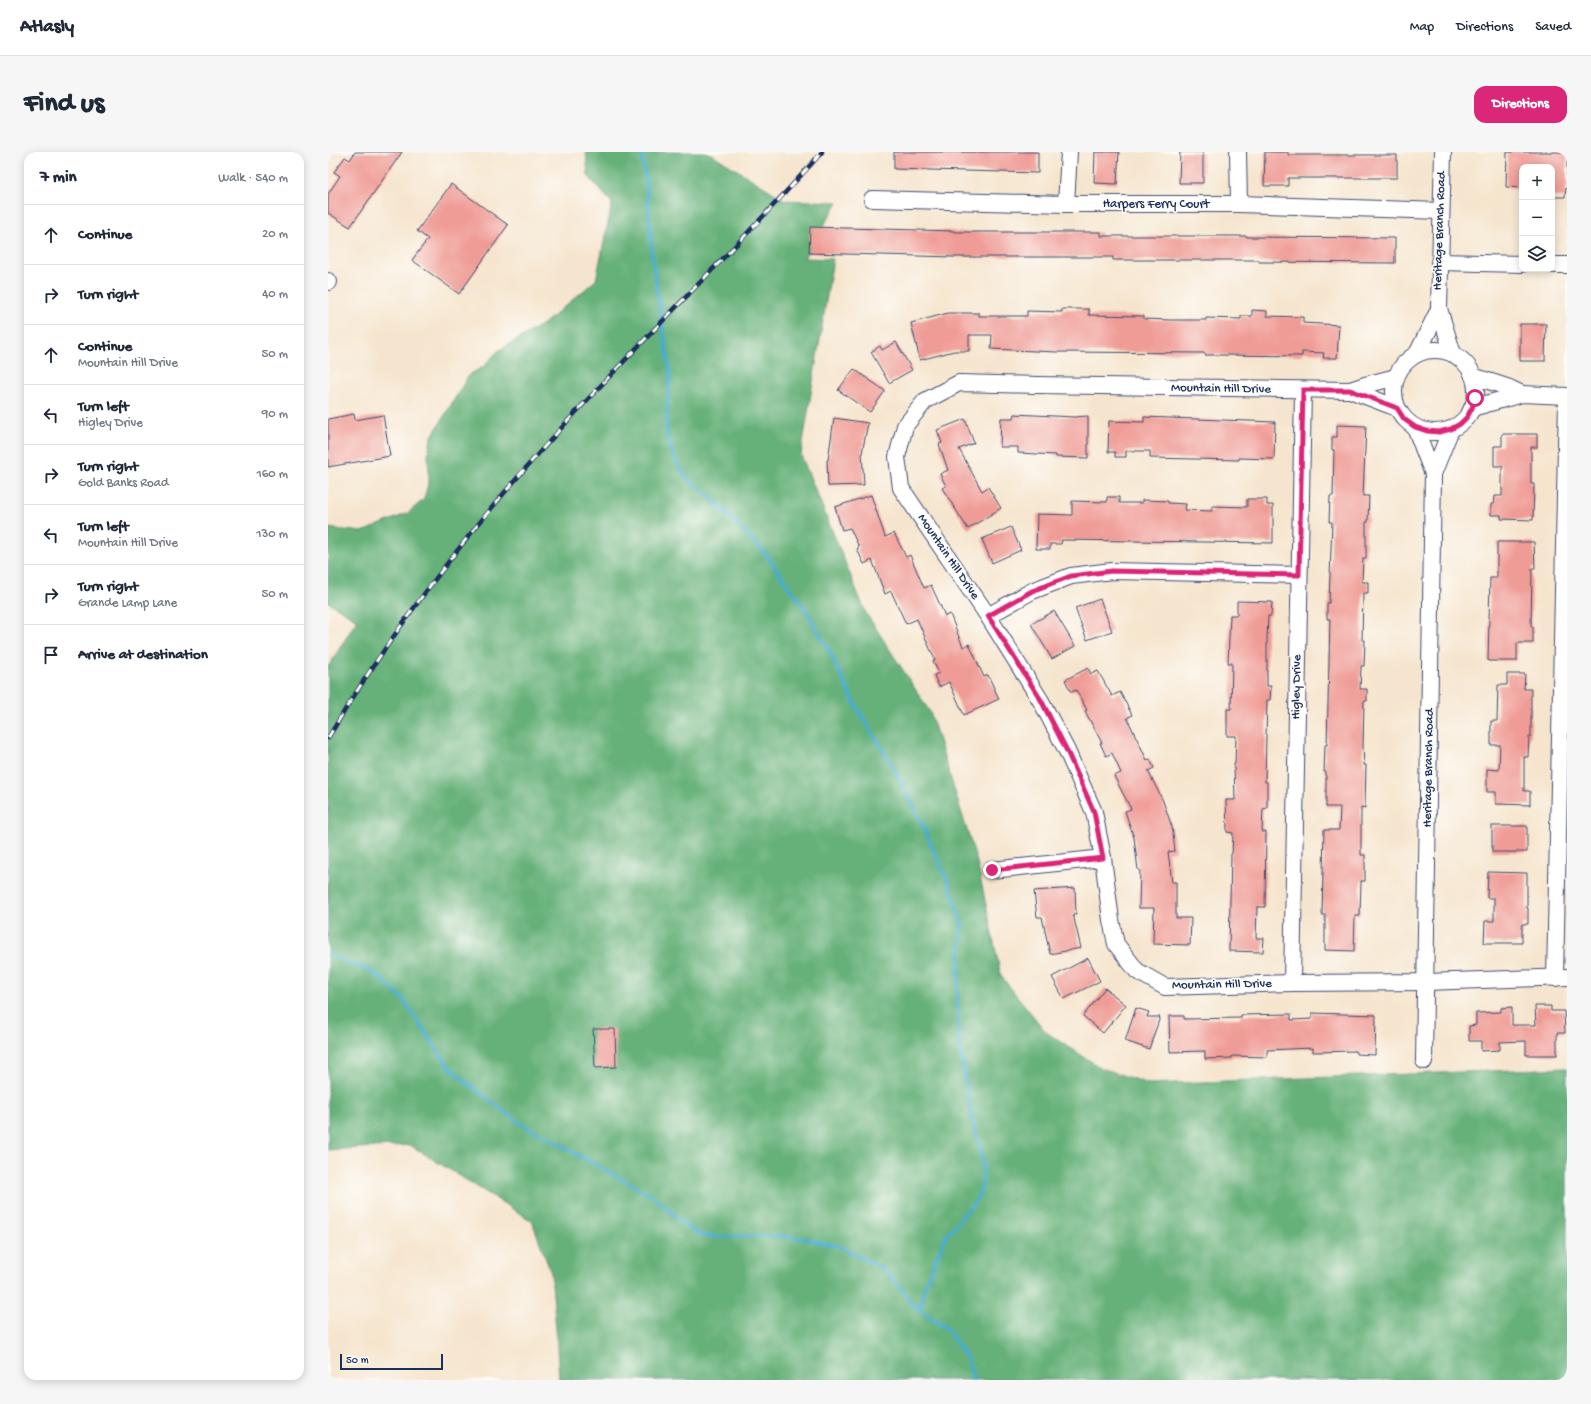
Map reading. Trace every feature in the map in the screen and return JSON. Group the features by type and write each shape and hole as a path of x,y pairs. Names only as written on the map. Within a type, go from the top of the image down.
{"street":[{"path":"1066,204 1069,152"},
{"path":"1238,152 1238,204"},
{"name":"Heritage Branch Road","path":"1443,152 1439,262 1439,310 1453,354"},
{"name":"Harpers Ferry Court","path":"872,200 1066,204 1238,204 1441,211"},
{"path":"1439,262 1519,264"},
{"path":"1555,265 1567,266"},
{"name":"Heritage Branch Road","path":"1417,354 1439,310"},
{"path":"1429,350 1453,354 1465,363 1473,376 1475,398 1472,408 1463,420 1451,429 1439,432 1427,431 1415,427 1404,419 1397,408 1394,398 1396,377 1408,360 1417,354 1429,350"},
{"path":"1473,376 1507,387 1522,394"},
{"name":"Mountain Hill Drive","path":"1396,377 1350,390 959,383 925,401 905,426 897,457 900,488 988,616 1041,700 1067,751 1094,812 1103,858 1111,920 1116,944 1137,971 1165,987 1561,978"},
{"name":"Higley Drive","path":"1292,983 1303,390"},
{"name":"Mountain Hill Drive","path":"1350,390 1397,408"},
{"path":"1472,408 1522,394 1567,396"},
{"path":"1561,978 1567,399"},
{"name":"Heritage Branch Road","path":"1415,427 1433,474"},
{"name":"Heritage Branch Road","path":"1424,1061 1433,474 1451,429"},
{"path":"988,616 1032,591 1071,576 1112,571 1299,575"},
{"path":"992,870 1103,858"}],"green space":[{"path":"586,152 705,152 713,155 785,200 838,202 804,258 833,259 801,455 866,613 930,712 977,862 1001,976 1046,1032 1101,1068 1149,1084 1567,1068 1567,1380 559,1380 551,1273 532,1221 410,1145 328,1150 328,667 357,620 328,602 328,528 362,532 408,513 424,499 429,480 428,454 431,438 469,375 483,367 498,351 546,322 596,280 612,203 588,176"}],"building":[{"path":"355,152 402,152 350,227 328,213 328,194 340,176 334,172 345,157 350,160"},
{"path":"894,152 1038,152 1038,173 894,169"},
{"path":"1095,152 1119,152 1117,184 1094,183"},
{"path":"1180,152 1203,152 1203,183 1179,183"},
{"path":"1265,152 1288,152 1288,155 1397,155 1397,178 1288,178 1288,186 1264,186"},
{"path":"1507,152 1567,152 1567,188 1565,197 1555,197 1555,164 1519,164 1519,188 1506,187"},
{"path":"451,184 508,225 459,294 412,260 428,239 417,231"},
{"path":"810,227 954,232 1101,232 1101,236 1395,238 1395,263 1259,262 1259,260 1113,260 1113,257 954,257 809,253"},
{"path":"1062,309 1089,309 1089,315 1144,316 1144,319 1170,320 1206,320 1206,318 1241,319 1241,316 1252,316 1252,310 1267,311 1267,316 1303,317 1303,323 1339,325 1337,358 1323,358 1324,353 1302,352 1302,356 1205,355 1205,353 1057,352 991,349 992,335 969,335 969,351 954,351 920,360 911,323 948,313 979,313 979,316 1027,316 1027,311 1062,312"},
{"path":"1520,324 1546,324 1545,361 1520,361"},
{"path":"896,342 912,370 889,383 871,352 880,346 882,350"},
{"path":"854,369 885,391 870,412 838,390"},
{"path":"354,414 355,420 383,415 390,456 328,467 328,419"},
{"path":"1014,414 1074,417 1088,416 1088,458 1056,457 1056,455 1018,453 1018,447 1000,447 1001,418 1013,418"},
{"path":"1144,417 1275,422 1274,459 1239,458 1239,460 1150,458 1150,451 1126,451 1126,457 1115,457 1115,452 1108,452 1109,421 1144,422"},
{"path":"834,418 868,423 862,453 864,485 828,486 827,460"},
{"path":"965,419 974,443 959,449 982,491 988,487 1001,508 968,529 942,488 946,486 940,474 948,470 939,444 942,443 937,430"},
{"path":"1337,425 1366,426 1363,496 1369,496 1368,522 1366,522 1366,558 1363,558 1362,582 1368,582 1368,593 1363,593 1362,640 1365,640 1364,666 1361,666 1360,689 1367,689 1367,701 1364,701 1363,746 1364,765 1366,765 1365,808 1361,807 1361,855 1365,855 1365,881 1361,881 1360,916 1355,916 1354,951 1325,950 1325,915 1322,915 1324,830 1339,830 1340,807 1326,807 1326,772 1324,772 1325,745 1327,745 1330,619 1327,619 1327,603 1329,603 1332,522 1329,522 1330,496 1333,496 1334,450 1332,450 1332,437 1337,437"},
{"path":"1502,434 1537,434 1537,447 1531,447 1531,484 1534,484 1533,520 1501,519 1501,515 1491,515 1491,504 1494,504 1495,496 1502,496 1502,466 1494,466 1494,446 1502,446"},
{"path":"871,495 885,537 894,533 906,557 910,555 924,588 931,585 945,616 950,614 963,647 969,644 984,677 988,675 999,699 964,715 949,682 939,687 934,675 939,673 933,661 935,660 917,619 906,624 891,591 885,594 872,560 864,564 857,549 859,547 850,528 842,530 835,507"},
{"path":"1107,497 1119,497 1119,503 1142,503 1142,500 1168,501 1168,503 1186,504 1185,510 1212,511 1212,506 1247,507 1247,499 1267,499 1267,505 1273,505 1273,543 1062,540 1061,544 1050,544 1050,549 1036,549 1037,514 1072,515 1072,501 1107,502"},
{"path":"1011,527 1021,550 992,563 982,539"},
{"path":"1497,542 1534,542 1535,568 1532,568 1531,627 1533,627 1533,643 1517,643 1517,661 1488,661 1490,578 1497,578"},
{"path":"1100,599 1112,631 1087,640 1075,608"},
{"path":"1237,601 1272,602 1271,616 1268,616 1267,638 1267,686 1271,686 1270,700 1267,700 1265,782 1267,782 1267,808 1263,809 1262,832 1266,832 1265,907 1257,907 1256,938 1264,938 1263,952 1229,951 1231,854 1233,833 1227,832 1226,800 1235,800 1234,764 1236,736 1227,736 1227,709 1231,709 1232,663 1228,663 1230,615 1237,615"},
{"path":"1054,611 1075,646 1052,659 1031,624"},
{"path":"1088,668 1091,674 1098,671 1112,696 1120,692 1132,715 1127,718 1147,760 1150,759 1154,768 1148,771 1163,801 1172,827 1175,851 1168,852 1172,882 1176,882 1176,918 1191,918 1190,945 1153,944 1154,908 1139,908 1140,870 1138,870 1134,838 1125,811 1131,809 1114,776 1121,773 1112,753 1106,756 1100,743 1102,743 1085,711 1087,710 1076,690 1071,692 1065,680"},
{"path":"1507,674 1525,674 1524,689 1531,689 1531,737 1529,737 1528,757 1524,757 1524,791 1530,791 1530,805 1496,804 1496,792 1487,792 1487,769 1499,770 1500,745 1491,745 1491,721 1497,721 1498,685 1507,685"},
{"path":"1492,826 1527,826 1527,852 1492,852"},
{"path":"1488,872 1527,873 1528,924 1522,924 1522,943 1484,943 1485,921 1494,921 1494,898 1487,898"},
{"path":"1075,888 1076,914 1073,914 1081,948 1050,954 1042,917 1037,917 1034,891"},
{"path":"1088,958 1100,981 1064,999 1052,977"},
{"path":"1105,988 1126,1005 1103,1033 1083,1016"},
{"path":"1535,1006 1551,1006 1551,1011 1564,1011 1565,1033 1557,1033 1557,1055 1526,1055 1526,1041 1500,1042 1500,1050 1481,1051 1481,1041 1469,1041 1469,1026 1476,1025 1476,1013 1501,1012 1501,1008 1512,1007 1512,1025 1536,1025"},
{"path":"1136,1008 1149,1012 1147,1017 1160,1017 1149,1049 1125,1041"},
{"path":"1312,1013 1376,1015 1375,1055 1356,1054 1356,1051 1313,1052 1313,1048 1267,1050 1267,1057 1232,1056 1232,1058 1205,1059 1205,1051 1170,1052 1169,1016 1184,1016 1184,1019 1241,1018 1241,1015 1291,1014 1291,1020 1312,1019"},
{"path":"593,1029 615,1029 616,1067 595,1068"}],"waterway":[{"path":"641,152 646,178 652,256 670,374 666,423 667,435 675,460 687,478 713,500 764,552 805,609 827,647 854,702 897,774 917,813 950,886 962,924 957,998 959,1043 972,1118 981,1150 983,1167 982,1187 978,1198 946,1236 923,1291 921,1306 922,1312"},
{"path":"328,954 375,973 403,999 449,1067 517,1121 654,1197 686,1226 701,1235 716,1237 778,1236 806,1239 838,1246 884,1269 902,1289 911,1304 947,1329 968,1360 973,1380"}],"railway":[{"path":"328,738 354,696 409,615 438,575 500,498 565,424 759,221 822,152"}],"route":[{"path":"992,870 1103,858 1094,812 1067,751 1041,700 988,616 1032,591 1071,576 1112,571 1299,575 1303,390 1350,390 1397,408 1404,419 1415,427 1427,431 1439,432 1451,429 1460,424 1467,417 1475,398"}]}
